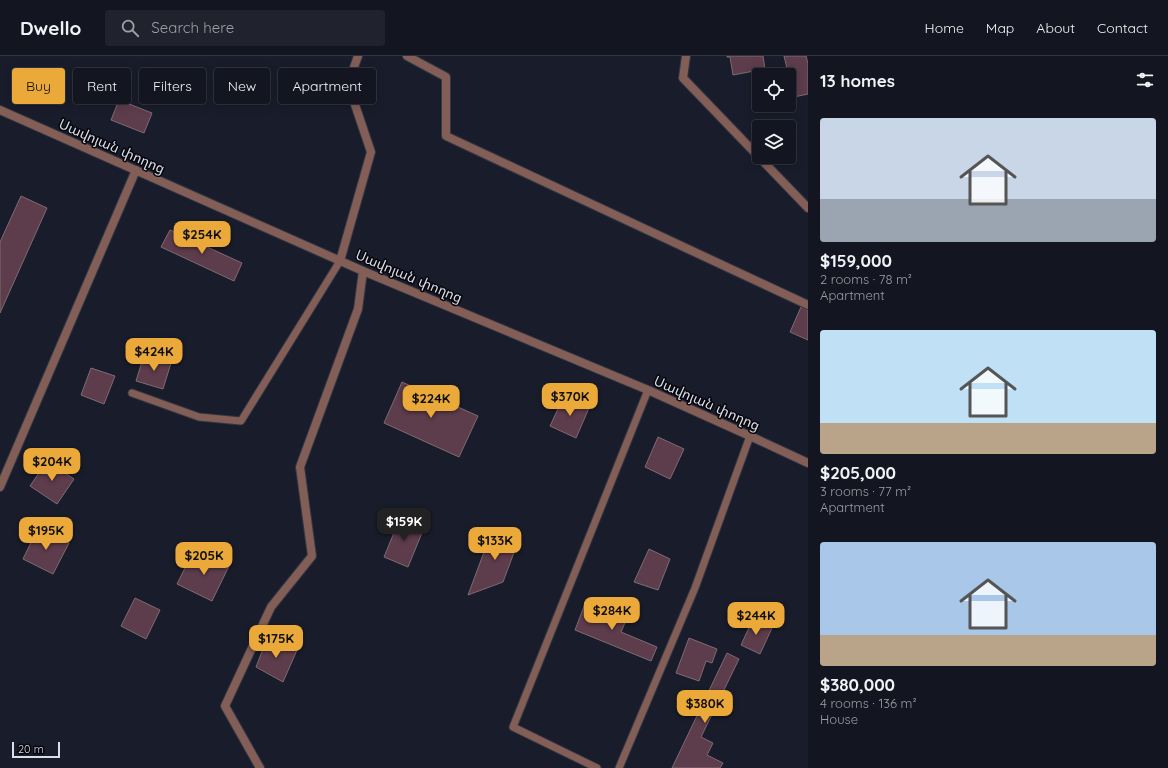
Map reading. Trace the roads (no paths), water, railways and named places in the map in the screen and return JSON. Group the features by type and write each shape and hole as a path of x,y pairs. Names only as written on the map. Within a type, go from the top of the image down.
{"street":[{"path":"340,261 371,152 348,84 358,56"},
{"path":"407,56 446,76 446,136 808,305"},
{"path":"686,56 683,78 808,208"},
{"name":"Սավոյան փողոց","path":"0,110 363,271 648,390 808,464"},
{"path":"0,487 136,170"},
{"path":"260,768 225,706 271,607 312,556 300,467 358,310 363,271"}],"lane":[{"path":"132,393 199,416 241,421 340,261"},
{"path":"597,768 513,727 648,390"},
{"path":"619,768 695,588 750,436"}]}
